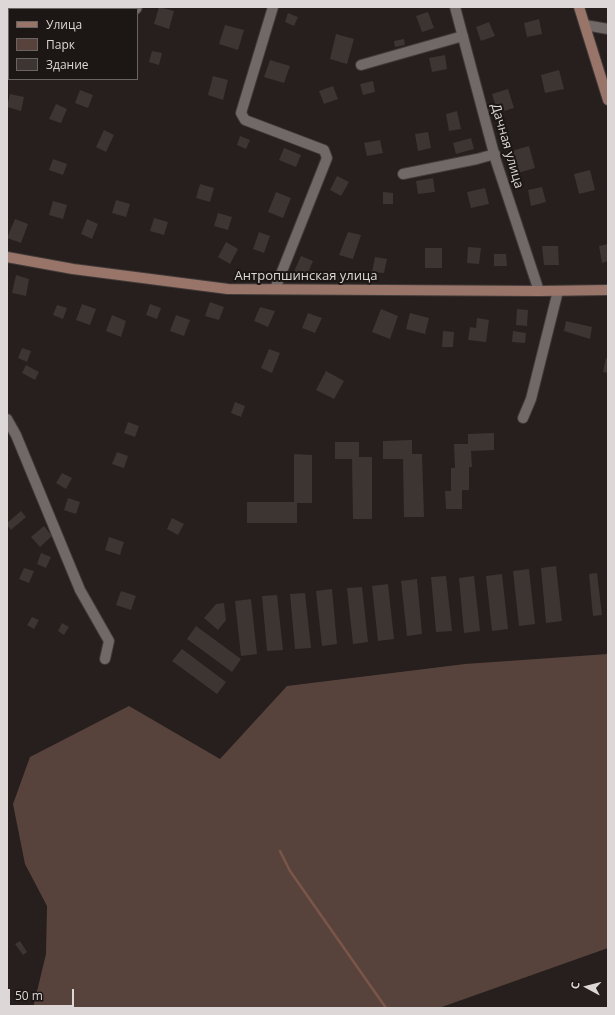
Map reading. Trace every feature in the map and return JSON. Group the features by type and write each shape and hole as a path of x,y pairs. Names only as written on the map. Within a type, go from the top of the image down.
{"street":[{"path":"273,7 241,113 245,120 324,150 327,158 275,289"},
{"name":"Дачная улица","path":"454,7 490,141 539,291"},
{"path":"579,7 608,100"},
{"path":"585,26 608,29"},
{"path":"361,65 463,36"},
{"path":"403,174 495,154"},
{"name":"Антропшинская улица","path":"7,257 73,268 228,289 608,290"},
{"path":"523,418 532,399 558,290"},
{"path":"7,419 16,435 80,590 109,641 105,659"}],"green space":[{"path":"608,654 608,948 439,1008 33,1008 46,954 47,906 25,864 13,804 30,757 129,706 220,759 287,686 465,664"}],"building":[{"path":"159,7 174,11 169,29 154,24"},
{"path":"428,12 434,28 422,32 416,16"},
{"path":"288,13 298,17 294,26 285,22"},
{"path":"539,19 542,34 527,37 524,23"},
{"path":"489,22 495,36 481,41 476,27"},
{"path":"225,25 244,30 238,50 219,44"},
{"path":"336,34 354,39 347,64 330,59"},
{"path":"404,39 405,45 395,47 394,41"},
{"path":"152,51 162,53 159,65 149,62"},
{"path":"445,55 447,69 432,72 429,58"},
{"path":"270,60 290,66 284,83 264,77"},
{"path":"559,70 564,89 545,93 541,75"},
{"path":"213,76 228,80 223,100 208,95"},
{"path":"373,81 375,92 363,95 360,84"},
{"path":"333,86 338,99 324,104 319,91"},
{"path":"508,89 514,108 498,113 492,94"},
{"path":"80,90 93,95 88,108 75,103"},
{"path":"10,94 24,97 21,111 7,107"},
{"path":"56,104 67,109 61,123 49,119"},
{"path":"457,111 461,129 449,131 446,114"},
{"path":"104,130 114,135 106,152 96,147"},
{"path":"428,132 431,148 418,151 415,134"},
{"path":"240,136 250,140 246,149 237,145"},
{"path":"471,138 474,149 456,154 453,143"},
{"path":"380,140 383,153 367,156 364,143"},
{"path":"529,146 535,168 518,173 511,151"},
{"path":"284,148 301,155 296,167 279,160"},
{"path":"53,159 67,164 63,175 49,170"},
{"path":"590,170 595,190 579,194 574,174"},
{"path":"337,176 349,182 341,196 330,190"},
{"path":"433,178 435,192 418,194 416,181"},
{"path":"200,184 214,188 210,202 196,198"},
{"path":"542,187 546,202 531,206 528,190"},
{"path":"485,188 489,204 471,208 467,192"},
{"path":"276,192 291,198 283,218 268,212"},
{"path":"383,192 393,193 393,204 383,204"},
{"path":"116,200 130,204 126,217 112,213"},
{"path":"53,201 67,205 63,219 49,215"},
{"path":"218,213 232,217 228,230 214,226"},
{"path":"154,218 168,222 164,235 150,231"},
{"path":"15,219 28,224 21,243 7,238"},
{"path":"87,219 98,224 92,239 81,234"},
{"path":"259,232 270,236 264,253 253,249"},
{"path":"348,232 361,235 353,259 339,255"},
{"path":"226,242 238,249 230,264 218,257"},
{"path":"608,244 608,261 602,263 599,246"},
{"path":"542,246 558,246 559,265 544,265"},
{"path":"468,247 481,248 479,264 467,263"},
{"path":"425,248 442,248 442,268 425,268"},
{"path":"494,254 506,254 507,266 494,266"},
{"path":"301,256 313,261 305,280 292,276"},
{"path":"375,257 387,259 384,273 372,272"},
{"path":"16,275 29,279 26,296 12,293"},
{"path":"210,302 224,307 219,320 205,316"},
{"path":"82,304 96,309 90,325 76,320"},
{"path":"150,304 161,308 157,319 146,315"},
{"path":"57,305 67,308 63,319 53,315"},
{"path":"260,307 275,311 268,327 254,321"},
{"path":"381,309 398,316 390,339 372,332"},
{"path":"517,309 528,310 527,326 516,325"},
{"path":"308,313 322,318 315,333 302,328"},
{"path":"410,313 429,318 425,334 406,329"},
{"path":"112,315 126,321 121,337 106,331"},
{"path":"176,315 190,320 184,336 170,331"},
{"path":"477,318 489,320 486,342 468,340 470,327 476,328"},
{"path":"566,321 592,327 590,339 564,331"},
{"path":"443,331 454,332 453,347 442,347"},
{"path":"513,331 526,333 525,343 512,342"},
{"path":"22,348 31,351 27,362 18,358"},
{"path":"269,349 280,353 272,373 261,368"},
{"path":"606,358 608,359 608,373 603,372"},
{"path":"26,365 39,372 35,380 22,373"},
{"path":"326,371 344,381 334,399 316,390"},
{"path":"235,402 245,406 241,417 231,413"},
{"path":"128,422 139,426 135,437 124,433"},
{"path":"494,433 494,450 471,451 472,467 469,467 469,490 462,490 462,509 446,509 445,491 451,491 451,468 455,468 454,444 468,444 468,434"},
{"path":"412,440 412,454 422,454 424,517 404,517 403,459 383,459 383,441"},
{"path":"335,442 359,442 359,457 372,457 372,519 353,519 352,459 335,459"},
{"path":"117,452 128,456 124,468 112,464"},
{"path":"294,454 312,455 312,503 297,503 297,523 247,523 247,502 294,502"},
{"path":"62,473 72,478 66,489 56,483"},
{"path":"68,498 80,502 76,514 64,510"},
{"path":"21,511 26,517 11,530 7,523"},
{"path":"172,518 184,524 178,535 167,529"},
{"path":"44,526 52,536 40,547 31,537"},
{"path":"109,537 124,542 120,555 105,550"},
{"path":"41,553 51,557 46,568 37,564"},
{"path":"556,566 562,621 546,623 541,568"},
{"path":"24,568 34,571 29,583 19,579"},
{"path":"529,569 535,624 519,626 513,571"},
{"path":"597,573 602,615 593,616 589,574"},
{"path":"502,574 508,629 492,631 486,576"},
{"path":"446,576 452,631 436,632 431,577"},
{"path":"474,576 480,631 464,633 459,578"},
{"path":"417,579 422,634 407,636 401,581"},
{"path":"388,584 394,639 378,641 372,586"},
{"path":"362,587 368,642 353,644 347,588"},
{"path":"332,589 337,644 322,646 316,591"},
{"path":"121,591 136,596 131,610 116,605"},
{"path":"305,593 311,648 295,649 290,594"},
{"path":"277,595 283,650 267,651 262,596"},
{"path":"251,599 257,654 241,656 235,601"},
{"path":"224,603 226,620 218,630 204,618 216,604"},
{"path":"32,617 39,620 34,629 27,625"},
{"path":"62,623 69,627 64,635 58,631"},
{"path":"196,626 241,659 232,672 187,639"},
{"path":"182,649 226,682 217,694 172,661"},
{"path":"20,941 27,952 23,955 15,944"}],"waterway":[{"path":"280,851 290,871 386,1008"}]}
